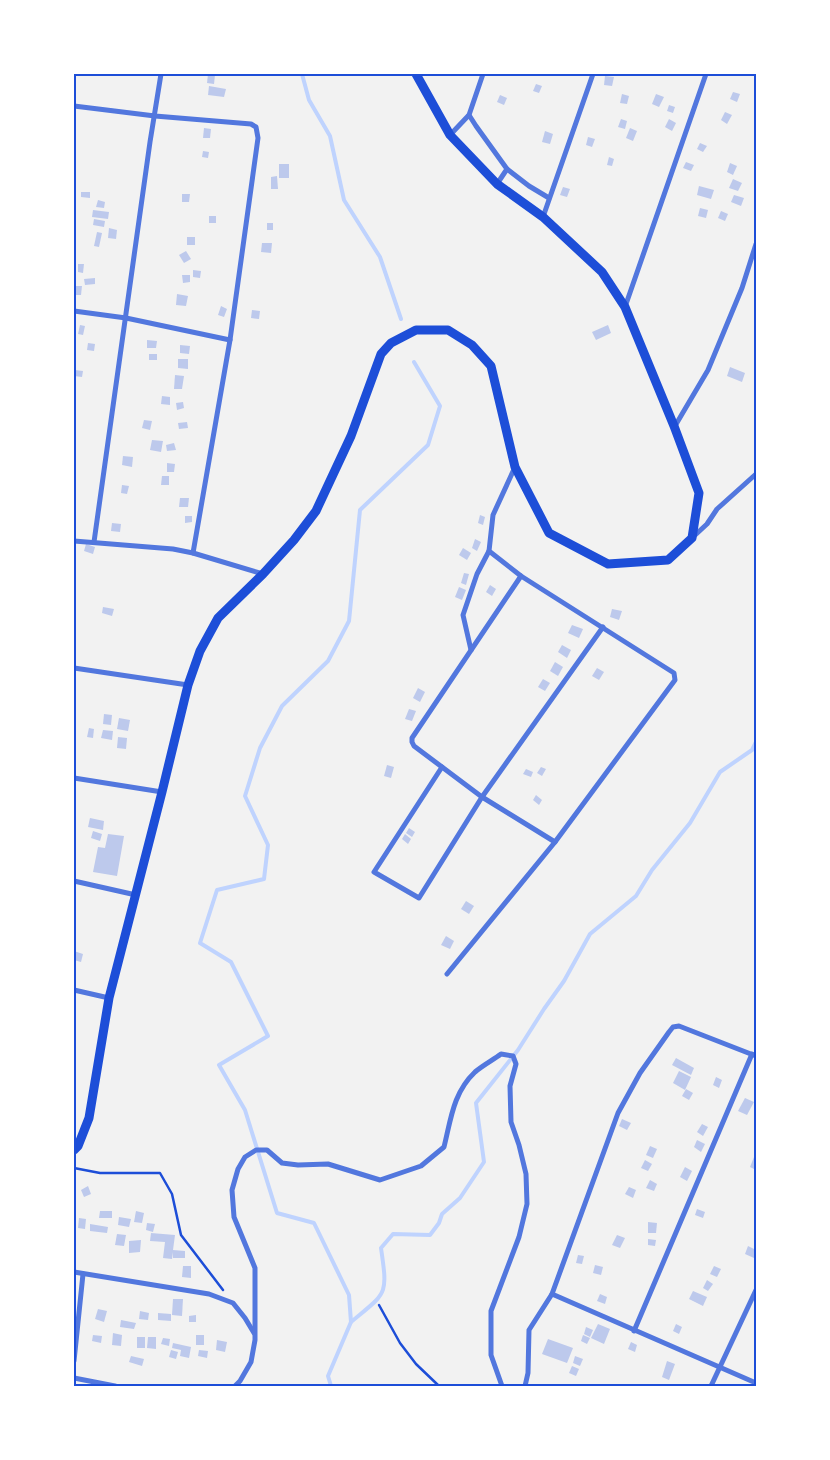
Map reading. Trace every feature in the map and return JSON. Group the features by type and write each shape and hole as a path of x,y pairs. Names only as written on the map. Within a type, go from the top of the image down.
{"main road":[{"path":"74,1150 78,1146 89,1118 109,998 188,684 200,651 218,618 264,574 316,511 351,436 381,354 391,343 416,330 448,330 472,345 491,366 515,467 549,533 608,564 668,560 692,538 698,493 674,426 625,307 602,272 543,217 497,184 450,135 416,74"}],"street":[{"path":"94,542 161,74"},
{"path":"450,135 469,114 483,74"},
{"path":"543,217 593,74"},
{"path":"625,307 706,74"},
{"path":"74,106 155,116 251,124 256,127 258,138 230,340 193,553"},
{"path":"469,114 508,169 529,186 549,198"},
{"path":"497,184 508,169"},
{"path":"674,426 708,370 742,288 756,244"},
{"path":"750,264 756,266"},
{"path":"74,311 126,318 230,340"},
{"path":"471,650 463,615 477,574 489,551 492,515 515,467"},
{"path":"692,538 707,524 717,509 756,474"},
{"path":"74,541 173,549 264,574"},
{"path":"447,974 556,842 675,680 674,673 521,576 489,551"},
{"path":"521,576 412,738 412,742 414,746 482,797 556,842"},
{"path":"442,767 374,872 419,898 482,797 603,627"},
{"path":"74,668 188,684"},
{"path":"74,778 162,792"},
{"path":"74,882 136,895"},
{"path":"74,990 109,998"},
{"path":"525,1386 528,1374 529,1330 552,1294 618,1113 640,1073 669,1032 674,1027 680,1026 754,1055 634,1330"},
{"path":"235,1386 240,1381 250,1362 255,1336 255,1268 234,1217 232,1190 238,1169 245,1157 256,1150 267,1150 282,1163 298,1165 328,1164 380,1180 421,1166 444,1148 453,1105 463,1085 477,1070 501,1054 513,1056 516,1064 510,1086 511,1122 526,1174 527,1204 519,1236 491,1311 491,1355 502,1386"},
{"path":"74,1272 209,1294 233,1303 245,1318 255,1336"},
{"path":"74,1361 83,1274"},
{"path":"711,1386 756,1290"},
{"path":"552,1294 756,1383"},
{"path":"74,1378 115,1386"}],"path":[{"path":"74,1168 100,1172 160,1173 172,1194 181,1235 233,1303"},
{"path":"379,1305 400,1343 416,1364 439,1386"}],"building":[{"path":"208,74 215,75 214,84 207,83"},
{"path":"605,76 614,77 612,86 604,85"},
{"path":"536,84 542,86 539,93 533,91"},
{"path":"209,86 226,89 224,97 208,95"},
{"path":"733,92 740,94 737,102 730,99"},
{"path":"622,94 629,96 627,104 620,103"},
{"path":"656,94 664,97 659,107 652,104"},
{"path":"500,95 507,98 504,105 497,102"},
{"path":"669,105 675,107 673,113 667,111"},
{"path":"725,112 732,115 727,124 721,120"},
{"path":"621,119 627,121 625,129 618,127"},
{"path":"669,119 676,123 672,131 665,127"},
{"path":"204,128 211,129 210,138 203,138"},
{"path":"630,128 637,131 633,141 626,138"},
{"path":"545,131 553,134 550,144 542,142"},
{"path":"588,137 595,139 592,147 586,145"},
{"path":"700,143 707,146 703,152 697,149"},
{"path":"203,151 209,152 208,158 202,157"},
{"path":"609,157 614,159 612,166 607,165"},
{"path":"686,162 694,165 691,171 683,168"},
{"path":"730,163 737,166 733,175 727,172"},
{"path":"279,164 289,164 289,170 279,170"},
{"path":"279,170 289,170 289,178 279,178"},
{"path":"277,176 278,189 271,189 271,177"},
{"path":"733,179 742,183 738,191 729,188"},
{"path":"699,186 714,190 711,199 697,195"},
{"path":"563,187 570,189 567,197 560,195"},
{"path":"81,192 90,192 90,198 81,197"},
{"path":"182,194 190,194 189,202 182,202"},
{"path":"734,195 744,198 741,206 731,202"},
{"path":"98,200 105,202 104,208 96,207"},
{"path":"700,208 708,210 706,218 698,216"},
{"path":"93,210 109,212 108,219 92,217"},
{"path":"721,211 728,214 725,221 718,218"},
{"path":"209,216 216,216 216,223 209,223"},
{"path":"94,219 105,221 104,227 93,225"},
{"path":"267,223 273,223 273,230 267,230"},
{"path":"109,228 117,230 116,239 108,238"},
{"path":"97,232 102,233 99,247 94,246"},
{"path":"187,237 195,237 195,245 187,245"},
{"path":"262,243 272,243 271,253 261,252"},
{"path":"186,251 191,259 184,263 179,255"},
{"path":"78,264 84,264 83,273 78,272"},
{"path":"193,270 201,271 200,278 193,277"},
{"path":"182,275 190,275 190,282 183,283"},
{"path":"95,278 95,284 85,285 84,279"},
{"path":"74,286 82,286 81,295 74,295"},
{"path":"177,294 188,296 186,306 176,305"},
{"path":"221,306 227,309 224,317 218,315"},
{"path":"252,310 260,311 259,319 251,318"},
{"path":"80,325 85,326 83,335 78,334"},
{"path":"608,325 611,333 596,340 592,332"},
{"path":"147,340 157,341 156,348 147,348"},
{"path":"88,343 95,344 94,351 87,350"},
{"path":"180,345 190,346 189,354 180,353"},
{"path":"149,354 157,354 157,360 149,360"},
{"path":"178,359 188,359 188,369 178,368"},
{"path":"730,367 745,373 742,382 727,376"},
{"path":"75,370 83,371 82,377 74,376"},
{"path":"175,375 184,376 182,389 174,389"},
{"path":"162,396 170,397 170,405 161,404"},
{"path":"183,402 184,408 177,410 176,403"},
{"path":"144,420 152,421 150,430 142,428"},
{"path":"187,422 188,428 179,429 178,423"},
{"path":"152,440 163,441 161,452 150,450"},
{"path":"174,443 176,450 167,451 166,445"},
{"path":"123,456 133,457 132,467 122,465"},
{"path":"167,463 175,464 174,472 167,472"},
{"path":"162,476 169,476 169,485 161,485"},
{"path":"122,485 129,486 127,494 121,493"},
{"path":"180,498 189,498 188,507 179,507"},
{"path":"480,515 485,517 483,525 478,523"},
{"path":"185,516 192,516 192,522 185,523"},
{"path":"112,523 121,524 120,532 111,531"},
{"path":"475,539 481,542 477,551 472,548"},
{"path":"86,544 95,547 93,554 84,551"},
{"path":"463,548 471,553 467,560 459,555"},
{"path":"464,573 469,574 466,585 461,583"},
{"path":"490,585 496,589 492,596 486,592"},
{"path":"459,587 466,590 462,600 455,597"},
{"path":"103,607 114,609 112,616 102,613"},
{"path":"612,609 622,611 619,620 610,617"},
{"path":"572,625 583,629 579,638 568,633"},
{"path":"562,645 571,650 567,658 558,652"},
{"path":"555,662 563,667 558,676 550,671"},
{"path":"597,668 604,672 599,680 592,676"},
{"path":"543,679 550,683 545,691 538,687"},
{"path":"418,688 425,692 420,702 413,698"},
{"path":"409,709 416,711 412,721 405,719"},
{"path":"104,714 112,715 111,725 103,724"},
{"path":"119,718 130,720 128,731 117,729"},
{"path":"89,728 94,729 93,738 87,737"},
{"path":"103,730 113,731 112,740 101,738"},
{"path":"118,737 127,738 126,749 117,748"},
{"path":"387,765 394,767 391,778 384,776"},
{"path":"541,767 546,769 542,776 537,773"},
{"path":"526,769 533,772 531,777 523,774"},
{"path":"536,795 542,800 539,805 533,800"},
{"path":"90,818 104,821 103,830 88,827"},
{"path":"409,828 415,832 412,837 406,833"},
{"path":"93,831 102,834 100,841 91,838"},
{"path":"108,834 124,836 117,876 93,872 98,847 105,848"},
{"path":"405,834 411,839 408,844 402,839"},
{"path":"466,901 474,906 469,914 461,909"},
{"path":"446,936 454,941 450,949 441,945"},
{"path":"74,951 83,954 81,962 74,960"},
{"path":"676,1058 694,1068 691,1075 672,1065"},
{"path":"679,1071 691,1077 685,1090 673,1083"},
{"path":"716,1077 722,1080 719,1088 713,1085"},
{"path":"686,1089 693,1093 689,1100 682,1096"},
{"path":"745,1098 754,1102 747,1115 738,1111"},
{"path":"622,1119 631,1123 627,1130 619,1126"},
{"path":"702,1124 708,1127 703,1136 697,1132"},
{"path":"697,1140 705,1144 701,1152 694,1147"},
{"path":"650,1146 657,1149 653,1158 646,1155"},
{"path":"754,1157 756,1158 756,1170 750,1167"},
{"path":"645,1160 652,1164 648,1171 641,1168"},
{"path":"685,1167 692,1171 687,1181 680,1177"},
{"path":"650,1180 657,1184 654,1191 646,1188"},
{"path":"88,1186 91,1194 84,1197 81,1190"},
{"path":"629,1187 636,1190 633,1198 625,1194"},
{"path":"697,1209 705,1212 703,1218 695,1215"},
{"path":"100,1211 112,1211 112,1218 99,1218"},
{"path":"136,1211 144,1213 142,1223 134,1222"},
{"path":"119,1217 131,1219 129,1227 118,1225"},
{"path":"79,1218 86,1219 85,1229 78,1228"},
{"path":"648,1222 657,1223 656,1233 648,1233"},
{"path":"147,1223 155,1224 153,1232 146,1230"},
{"path":"90,1224 108,1227 107,1233 90,1231"},
{"path":"151,1233 175,1235 173,1250 185,1251 185,1258 173,1258 173,1252 172,1259 163,1258 165,1242 150,1241"},
{"path":"117,1234 126,1235 124,1246 115,1245"},
{"path":"617,1235 625,1238 620,1248 612,1245"},
{"path":"648,1239 656,1240 655,1246 648,1245"},
{"path":"141,1240 140,1252 129,1253 129,1241"},
{"path":"748,1246 756,1250 754,1258 745,1254"},
{"path":"578,1255 584,1256 582,1264 576,1263"},
{"path":"595,1265 603,1267 601,1275 593,1273"},
{"path":"183,1266 191,1266 191,1278 182,1277"},
{"path":"714,1266 721,1269 717,1277 710,1274"},
{"path":"707,1280 713,1284 708,1291 703,1288"},
{"path":"693,1291 707,1297 703,1306 689,1299"},
{"path":"600,1294 607,1297 605,1304 597,1301"},
{"path":"173,1299 183,1299 182,1316 172,1315"},
{"path":"98,1309 107,1311 104,1322 95,1319"},
{"path":"140,1311 149,1313 148,1320 139,1319"},
{"path":"158,1313 171,1314 171,1321 158,1320"},
{"path":"196,1315 196,1322 189,1322 189,1316"},
{"path":"121,1320 136,1323 134,1329 120,1327"},
{"path":"598,1324 610,1329 604,1344 591,1338"},
{"path":"676,1324 682,1327 679,1334 673,1331"},
{"path":"586,1327 593,1330 590,1337 584,1334"},
{"path":"113,1333 122,1335 121,1346 112,1345"},
{"path":"93,1335 102,1336 101,1343 92,1341"},
{"path":"196,1335 204,1335 204,1345 196,1345"},
{"path":"583,1335 590,1338 587,1344 581,1341"},
{"path":"137,1337 145,1337 145,1348 137,1348"},
{"path":"148,1337 156,1337 156,1349 147,1348"},
{"path":"163,1338 170,1339 169,1346 161,1344"},
{"path":"548,1339 573,1348 567,1363 542,1354"},
{"path":"217,1340 227,1342 225,1352 216,1350"},
{"path":"631,1342 637,1345 635,1352 628,1349"},
{"path":"173,1343 191,1347 189,1358 180,1356 181,1350 172,1348"},
{"path":"171,1350 178,1352 176,1359 169,1357"},
{"path":"199,1350 208,1351 207,1358 198,1356"},
{"path":"131,1356 144,1359 142,1366 129,1362"},
{"path":"575,1356 583,1359 580,1366 573,1363"},
{"path":"667,1361 675,1364 669,1380 662,1377"},
{"path":"572,1366 579,1369 576,1376 569,1373"}],"waterway":[{"path":"302,74 309,100 330,136 344,200 380,257 401,319"},
{"path":"331,1386 328,1376 351,1322 349,1295 314,1223 277,1213 245,1110 219,1065 268,1036 231,962 200,943 217,890 264,879 268,845 245,796 260,748 282,706 328,661 349,621 360,510 428,445 440,406 414,362"},
{"path":"351,1322 372,1305 382,1292 384,1276 381,1248 393,1234 430,1235 439,1223 442,1214 460,1198 484,1162 476,1103 518,1050 564,981 590,934 636,896 652,870 690,823 720,772 752,750 756,742"}]}
